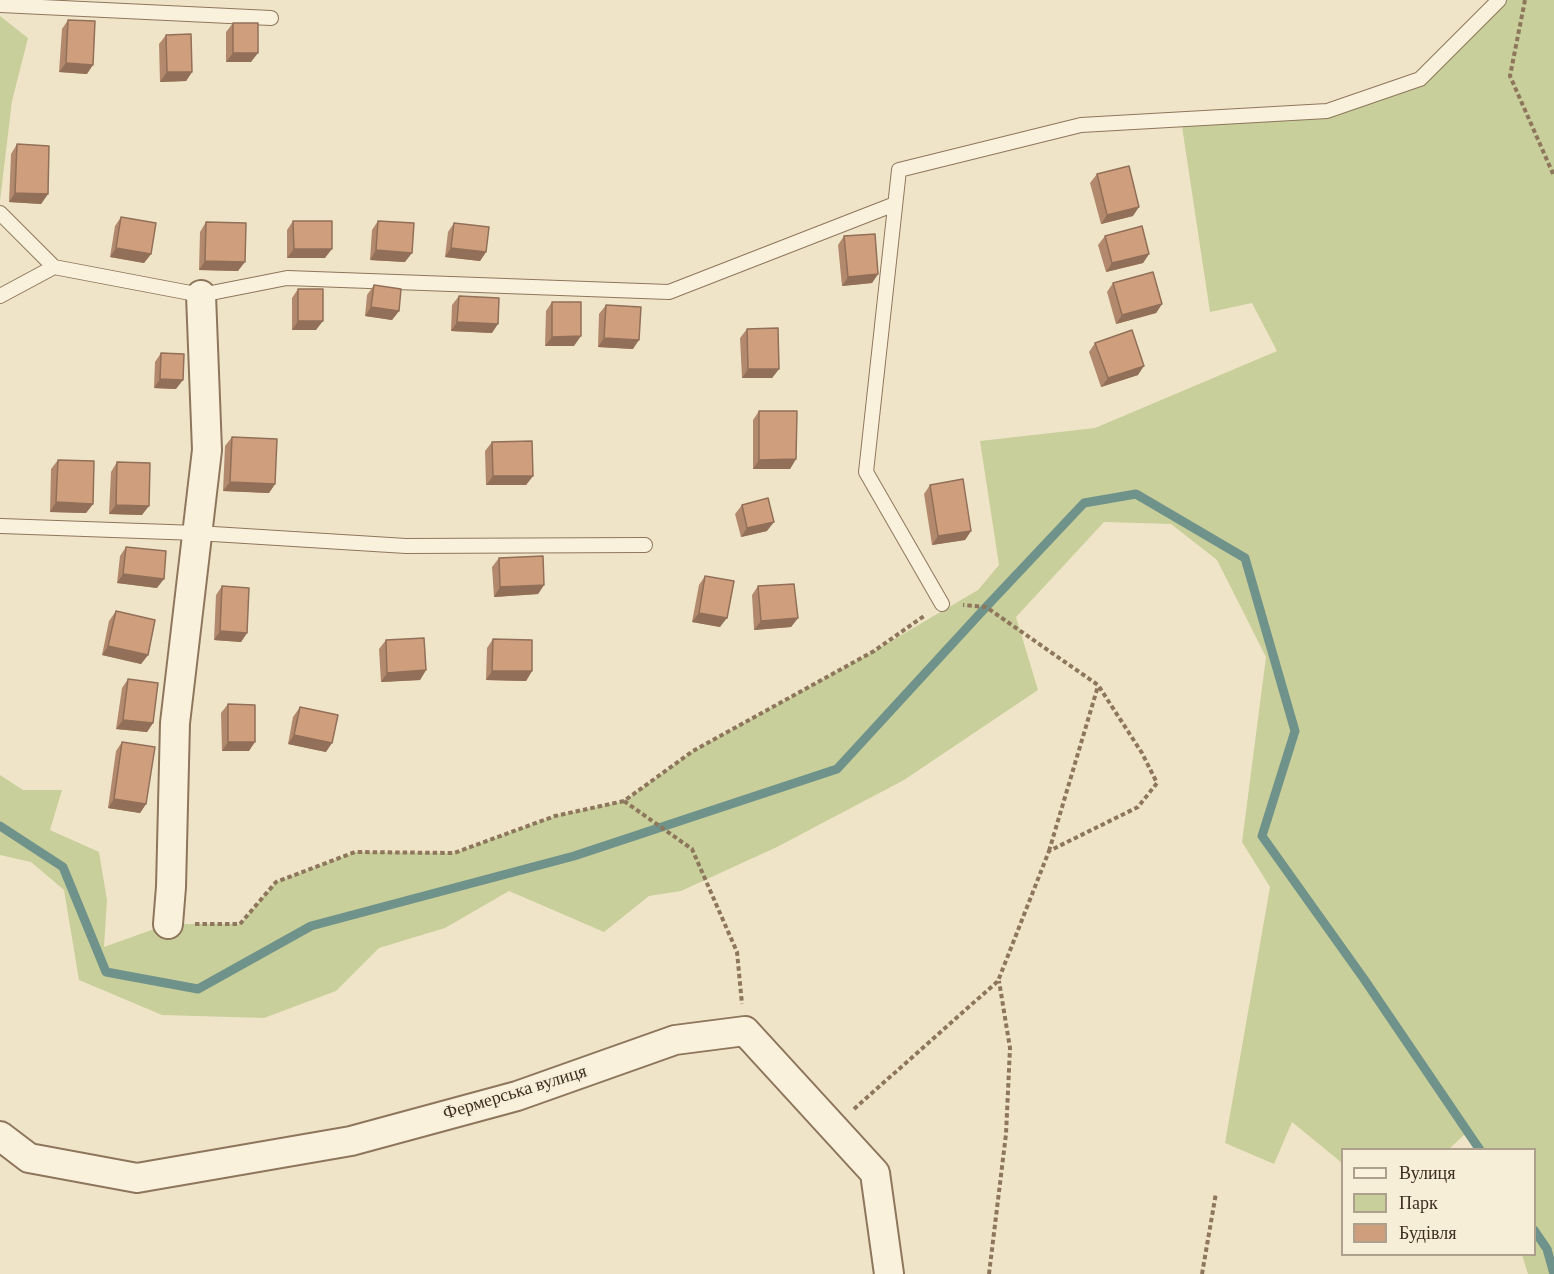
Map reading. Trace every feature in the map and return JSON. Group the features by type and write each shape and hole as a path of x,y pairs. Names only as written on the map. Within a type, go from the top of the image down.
{"street":[{"path":"168,924 175,723 207,450 201,295"},
{"path":"745,1031 874,1173 889,1274"},
{"name":"Фермерська вулиця","path":"0,1136 29,1158 137,1178 351,1141 517,1096 675,1040 745,1031"}],"lane":[{"path":"942,604 866,472 899,170 1081,125 1327,111 1420,79 1499,0"},
{"path":"0,5 271,18"},
{"path":"0,213 54,267 201,295 287,278 669,292 895,204"},
{"path":"0,296 54,267"},
{"path":"1,526 197,533 406,546 645,545"}],"path":[{"path":"1525,0 1510,76 1554,176"},
{"path":"168,924 240,924 276,882 355,852 454,853 555,816 624,801 693,751 874,651 942,604 986,607 1098,685 1142,753 1157,783 1138,807 1049,851"},
{"path":"833,1127 998,981 1049,851 1098,685"},
{"path":"624,801 692,849 737,952 745,1031"},
{"path":"989,1274 1006,1134 1010,1048 998,981"},
{"path":"1202,1274 1216,1192"}],"green space":[{"path":"1499,0 1554,0 1554,1274 1528,1274 1522,1256 1536,1256 1536,1148 1477,1148 1464,1135 1450,1148 1341,1148 1341,1162 1292,1122 1274,1164 1225,1143 1270,887 1242,842 1266,657 1217,560 1171,524 1104,522 1016,617 1038,690 904,780 777,847 681,891 649,896 604,932 509,891 445,928 379,948 336,991 264,1018 162,1015 79,980 64,890 31,862 0,855 0,775 23,790 62,790 50,830 99,852 107,900 104,947 168,924 240,924 276,882 355,852 454,853 555,816 624,801 693,751 874,651 978,590 999,565 980,441 1095,428 1277,351 1252,303 1210,312 1181,120 1327,111 1420,79"},
{"path":"0,16 28,38 12,101 0,201"}],"building":[{"path":"68,20 95,21 93,65 66,63"},
{"path":"233,23 258,23 258,53 233,53"},
{"path":"191,34 192,72 167,72 166,35"},
{"path":"17,144 49,146 48,194 15,193"},
{"path":"1129,166 1139,207 1107,215 1097,174"},
{"path":"121,217 156,223 151,254 116,248"},
{"path":"293,221 332,221 332,249 294,249"},
{"path":"378,221 414,223 412,253 376,250"},
{"path":"206,222 246,223 245,262 205,261"},
{"path":"454,223 489,227 486,252 451,248"},
{"path":"1142,226 1149,254 1112,263 1105,236"},
{"path":"875,234 878,274 848,277 844,236"},
{"path":"1153,272 1162,304 1122,315 1113,283"},
{"path":"374,285 401,289 399,311 371,307"},
{"path":"298,289 323,289 323,321 298,321"},
{"path":"459,296 499,298 498,324 457,322"},
{"path":"552,302 581,302 581,336 552,337"},
{"path":"606,305 641,307 639,340 604,338"},
{"path":"778,328 779,369 748,369 747,329"},
{"path":"1132,330 1144,366 1108,378 1095,343"},
{"path":"161,353 184,354 183,380 160,379"},
{"path":"759,411 797,411 796,459 759,460"},
{"path":"232,437 277,439 275,484 230,482"},
{"path":"532,441 533,476 493,476 492,442"},
{"path":"58,460 94,461 93,504 56,502"},
{"path":"117,462 150,463 149,506 116,505"},
{"path":"963,479 971,531 938,536 930,485"},
{"path":"768,498 774,522 747,528 742,505"},
{"path":"126,547 166,551 164,579 123,574"},
{"path":"543,556 544,585 500,587 499,558"},
{"path":"705,576 734,581 727,618 699,613"},
{"path":"794,584 798,618 761,621 758,586"},
{"path":"222,586 249,588 247,633 220,631"},
{"path":"116,611 155,620 148,655 108,646"},
{"path":"424,638 426,670 387,673 386,640"},
{"path":"493,639 532,640 532,671 492,671"},
{"path":"128,679 158,683 153,723 123,720"},
{"path":"228,704 255,705 255,742 228,742"},
{"path":"300,707 338,715 332,743 294,735"},
{"path":"122,742 155,747 146,804 114,799"}],"waterway":[{"path":"0,826 63,867 106,972 198,989 311,926 574,856 837,769 1084,503 1136,494 1245,558 1295,731 1262,836 1364,979 1479,1148"},
{"path":"1536,1233 1547,1249 1554,1274"}]}
